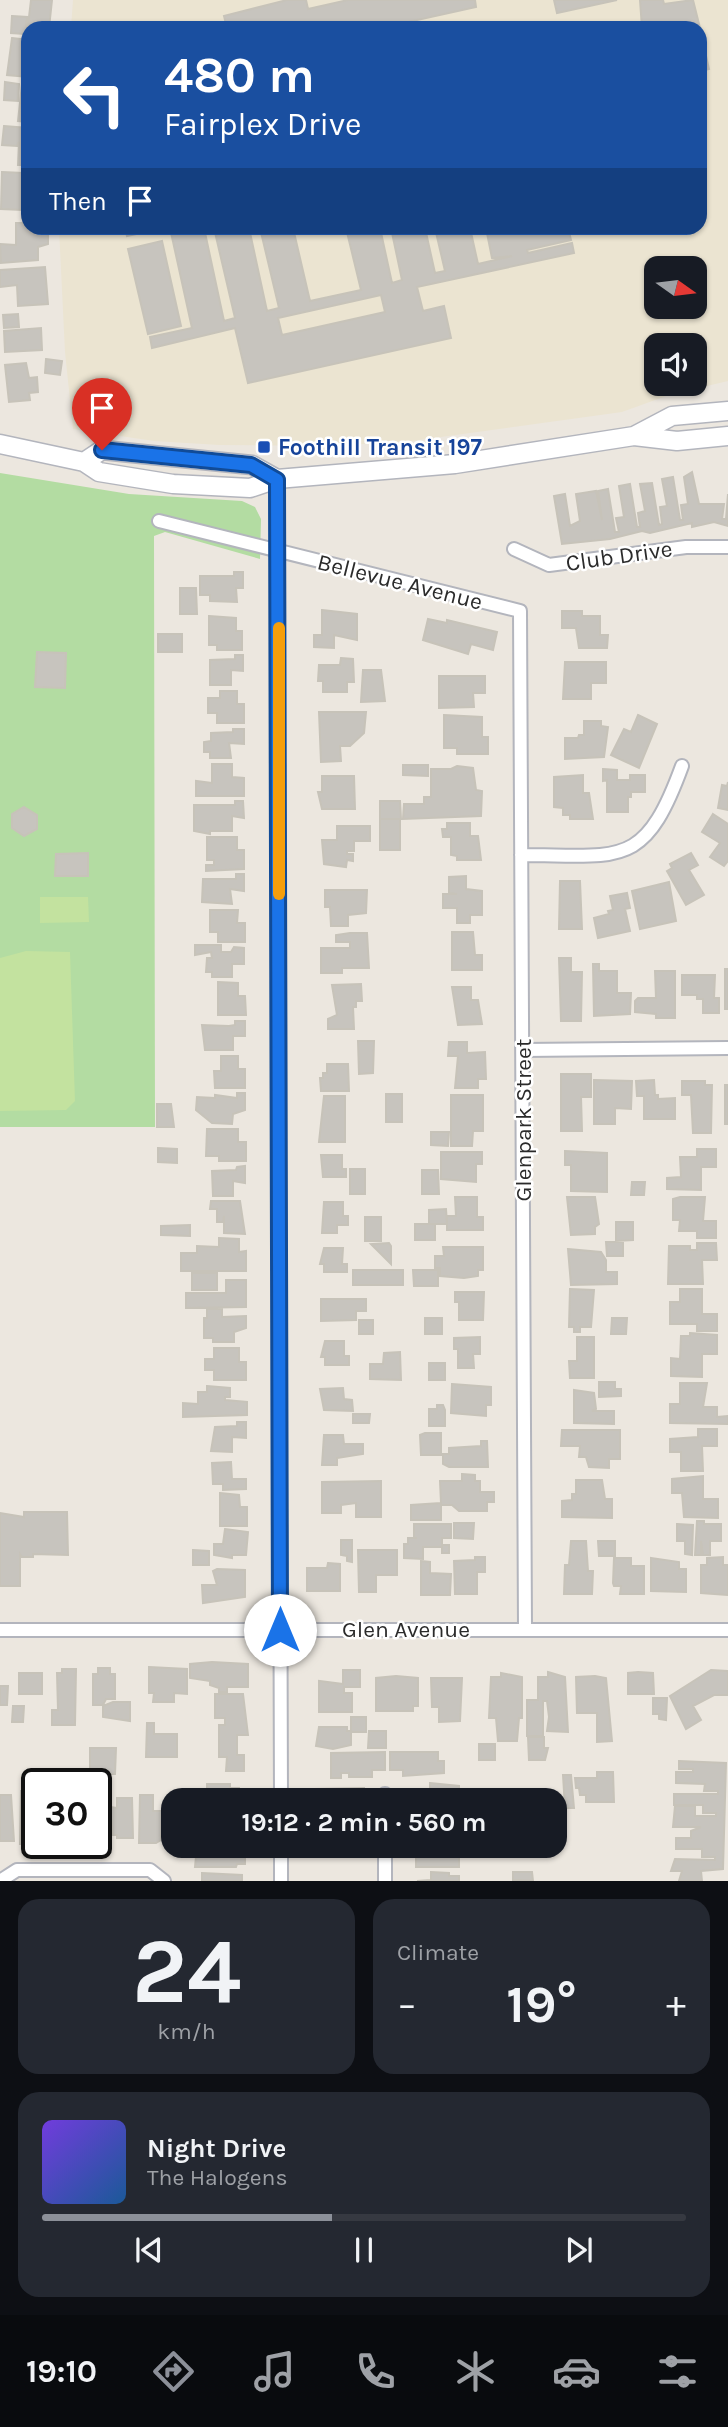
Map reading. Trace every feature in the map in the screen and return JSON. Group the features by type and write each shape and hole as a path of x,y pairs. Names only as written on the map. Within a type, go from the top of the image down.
{"main road":[{"path":"634,436 672,416 728,411"},
{"path":"0,444 84,462 99,472 173,484 250,488 277,480 456,464 634,436 677,440 728,436"},
{"path":"84,462 102,450 251,465 277,480"}],"street":[{"path":"277,480 281,1788"},
{"name":"Bellevue Avenue","path":"159,521 520,611"},
{"name":"Club Drive","path":"514,549 549,565 686,547 728,547"},
{"name":"Glenpark Street","path":"520,611 525,1628"},
{"path":"522,855 607,855 634,848 653,831 668,804 682,766"},
{"path":"523,1050 728,1048"},
{"name":"Glen Avenue","path":"0,1630 728,1630"},
{"path":"281,1858 281,1881"},
{"path":"385,1858 385,1881"},
{"path":"0,1881 17,1870 150,1870 164,1881"}],"shaded area":[{"path":"73,0 728,0 728,381 707,386 707,333 644,333 644,396 666,396 622,412 412,441 331,446 220,445 154,441 73,429 65,352 59,235 707,235 707,21 72,21"}],"green space":[{"path":"0,473 129,494 242,501 255,507 261,519 260,559 165,532 154,536 155,1127 0,1127"},
{"path":"40,897 88,897 89,922 40,923"},
{"path":"26,951 70,952 75,1101 66,1110 0,1111 0,958"}],"building":[{"path":"31,0 52,0 50,21 29,21"},
{"path":"287,0 306,0 308,9 348,0 475,0 476,7 413,21 225,21 224,16"},
{"path":"554,0 617,0 557,13"},
{"path":"640,0 663,0 664,4 693,0 698,21 642,21"},
{"path":"12,16 27,17 27,21 21,21 21,34 11,33"},
{"path":"12,38 21,39 21,76 7,75"},
{"path":"5,82 19,84 18,101 4,100"},
{"path":"21,93 21,121 18,121"},
{"path":"4,126 21,127 21,165 18,165 19,142 17,146 2,145"},
{"path":"2,172 21,173 21,210 1,209"},
{"path":"16,223 21,223 21,235 48,235 48,244 38,247 38,260 1,263 0,244 16,245"},
{"path":"172,235 206,235 224,321 235,318 216,235 251,235 267,311 279,308 262,235 295,235 310,301 361,290 348,235 382,235 392,283 402,280 392,235 427,235 435,273 445,271 437,235 472,235 478,264 512,256 492,258 487,235 570,235 571,240 527,250 528,253 572,243 574,253 417,287 423,311 444,306 451,338 248,383 235,328 152,348 150,337 192,328","holes":["381,295 385,312 282,335 278,318"]},
{"path":"162,241 181,326 148,334 128,249"},
{"path":"45,267 48,304 18,306 17,285 0,287 0,270"},
{"path":"18,314 19,327 4,328 3,315"},
{"path":"41,328 42,350 5,352 4,331"},
{"path":"46,359 62,361 60,375 45,373"},
{"path":"26,363 29,378 37,377 38,392 29,393 30,400 9,402 5,365"},
{"path":"692,472 699,504 724,504 722,519 726,519 728,494 728,526 714,522 692,527 692,523 650,533 642,531 610,539 562,544 554,496 565,494 570,526 580,521 576,494 596,491 602,520 598,491 608,489 615,532 619,532 616,518 624,517 619,486 630,484 637,527 640,527 638,513 645,511 640,484 652,483 659,525 662,524 660,507 667,506 662,479 673,477 680,520 683,520 681,505 688,504 684,477"},
{"path":"234,572 243,572 243,588 236,588 237,602 210,601 210,595 200,595 200,576 234,576"},
{"path":"180,588 196,588 197,614 180,614"},
{"path":"322,610 357,614 357,640 334,635 334,648 314,647 314,635 322,635"},
{"path":"562,611 582,611 582,616 600,616 600,635 608,635 607,648 579,648 576,628 562,628"},
{"path":"209,616 236,618 236,631 242,631 242,650 217,650 217,645 209,645"},
{"path":"428,619 447,623 447,620 497,632 493,650 471,644 468,654 423,640"},
{"path":"158,634 182,634 182,652 158,652"},
{"path":"37,652 66,653 65,688 35,687"},
{"path":"235,655 243,655 243,671 231,670 231,685 210,685 210,660 235,659"},
{"path":"341,658 353,659 354,682 347,682 347,692 323,692 323,681 318,681 319,665 340,665"},
{"path":"565,662 606,662 606,683 591,683 591,699 563,699"},
{"path":"363,670 381,670 385,701 361,702"},
{"path":"439,676 485,676 485,693 473,693 474,707 439,708"},
{"path":"220,691 237,691 237,704 244,704 244,723 217,723 217,713 208,713 208,698 220,698"},
{"path":"319,712 366,712 364,733 350,746 340,746 341,761 321,762"},
{"path":"444,715 482,717 482,737 488,737 488,754 457,754 457,748 444,748"},
{"path":"638,715 657,724 639,768 611,755 624,729 631,732"},
{"path":"584,721 601,721 601,726 608,727 604,757 565,759 565,738 584,735"},
{"path":"233,729 244,729 244,744 229,743 231,758 210,758 210,752 204,752 204,742 211,741 211,733 233,732"},
{"path":"212,764 232,764 232,777 244,778 244,796 196,796 196,781 212,783"},
{"path":"403,765 428,765 428,776 403,775"},
{"path":"457,766 473,768 476,790 482,791 481,816 403,819 404,804 424,804 424,797 431,797 431,769 451,769"},
{"path":"603,769 617,770 617,780 630,780 630,775 645,775 645,792 631,792 631,797 628,797 628,812 607,812 607,780 603,781"},
{"path":"583,775 583,793 589,793 593,819 570,819 570,815 563,815 563,808 554,807 554,777"},
{"path":"322,776 354,776 355,809 322,809 318,792 322,792"},
{"path":"728,782 728,810 718,808 722,785 727,786"},
{"path":"235,801 243,801 244,818 232,816 232,831 210,831 210,834 194,831 194,805 235,805"},
{"path":"380,801 400,801 401,819 380,819"},
{"path":"24,807 37,815 37,829 24,836 12,828 12,814"},
{"path":"713,814 728,824 728,861 724,866 710,857 720,843 702,832"},
{"path":"380,819 400,819 400,850 380,850"},
{"path":"447,823 470,823 470,836 478,836 481,860 457,860 457,856 451,855 451,837 443,837 442,829 447,829"},
{"path":"337,826 370,826 370,841 354,841 354,851 347,851 347,854 353,854 353,861 347,860 346,867 324,864 322,840 337,840"},
{"path":"207,837 237,837 237,850 244,850 244,869 206,871 206,865 214,865 214,860 207,860"},
{"path":"88,853 88,876 55,876 56,854"},
{"path":"691,853 698,865 689,870 704,895 686,905 667,871 672,868 670,864"},
{"path":"236,874 244,874 244,891 230,889 232,904 202,902 203,879 236,879"},
{"path":"466,876 466,889 482,891 482,915 470,915 470,923 457,923 457,908 443,908 443,894 457,894 449,893 449,877"},
{"path":"560,881 580,881 582,929 559,929"},
{"path":"669,882 676,921 640,929 632,891"},
{"path":"325,890 367,890 366,913 348,915 348,926 331,926 330,907 325,907"},
{"path":"627,893 630,908 625,909 630,931 598,938 594,918 609,914 608,911 613,910 610,896"},
{"path":"210,910 238,910 237,923 245,923 245,942 218,942 218,932 210,932"},
{"path":"452,932 473,932 475,955 482,955 482,970 452,970"},
{"path":"367,933 369,968 342,968 342,973 321,973 321,948 350,948 350,942 336,942 336,935"},
{"path":"195,945 221,945 221,952 231,952 234,947 244,948 244,964 232,964 232,977 212,977 212,972 206,972 207,958 212,958 211,952 195,955"},
{"path":"559,958 571,958 571,972 582,972 581,1021 561,1021"},
{"path":"593,964 599,964 599,971 617,971 617,993 631,993 630,1014 594,1016"},
{"path":"725,969 728,969 728,1009 725,1009"},
{"path":"655,971 675,971 675,1018 656,1018 656,1014 635,1012 635,1001 638,998 656,998"},
{"path":"682,975 715,975 714,998 719,998 719,1013 703,1013 703,999 697,999 697,995 682,995"},
{"path":"218,982 238,983 238,996 245,996 246,1015 218,1015"},
{"path":"361,984 362,1001 356,1001 356,1007 353,1007 354,1029 328,1029 328,1019 337,1015 332,985"},
{"path":"452,987 471,987 471,1000 478,1000 482,1024 458,1025"},
{"path":"235,1021 245,1021 245,1036 233,1036 233,1050 205,1050 202,1025 229,1026 235,1025"},
{"path":"358,1041 374,1041 373,1073 359,1074"},
{"path":"449,1042 467,1042 467,1053 485,1052 486,1079 478,1079 478,1088 455,1088 458,1056 448,1056"},
{"path":"221,1056 238,1056 238,1069 245,1069 245,1088 215,1088 214,1071 221,1071"},
{"path":"327,1064 348,1064 349,1091 321,1091 320,1078 323,1078 323,1073 327,1073"},
{"path":"561,1074 591,1074 591,1097 581,1097 582,1131 561,1131"},
{"path":"594,1080 632,1081 631,1109 615,1108 615,1124 594,1124"},
{"path":"654,1080 655,1095 658,1095 658,1099 675,1098 675,1119 644,1119 644,1096 637,1096 636,1081"},
{"path":"682,1081 705,1081 705,1085 712,1085 711,1133 693,1133 691,1095 682,1095"},
{"path":"725,1085 728,1085 728,1124 725,1124"},
{"path":"237,1093 245,1093 245,1110 233,1114 232,1124 212,1123 196,1110 197,1097 215,1098 215,1095 237,1098"},
{"path":"386,1094 402,1094 402,1122 386,1122"},
{"path":"451,1095 483,1095 483,1131 473,1131 472,1146 451,1146"},
{"path":"324,1096 345,1096 345,1142 319,1142"},
{"path":"157,1104 171,1104 174,1127 157,1127"},
{"path":"207,1129 238,1129 238,1142 246,1142 246,1161 219,1161 219,1156 206,1156"},
{"path":"431,1132 449,1132 448,1146 431,1145"},
{"path":"158,1148 177,1149 177,1163 158,1162"},
{"path":"697,1149 716,1149 716,1167 701,1167 701,1190 667,1189 667,1178 681,1177 680,1157 697,1157"},
{"path":"565,1151 607,1153 607,1192 571,1191 571,1165 565,1165"},
{"path":"441,1152 482,1152 482,1164 476,1164 476,1182 441,1179"},
{"path":"321,1155 342,1155 342,1169 346,1169 346,1177 323,1177"},
{"path":"245,1166 245,1183 233,1181 233,1196 213,1196 212,1171 236,1170 237,1167"},
{"path":"350,1169 365,1169 365,1194 350,1194"},
{"path":"422,1170 438,1170 439,1194 422,1194"},
{"path":"632,1182 645,1182 644,1195 631,1195"},
{"path":"455,1197 477,1197 477,1217 483,1217 483,1230 447,1230 447,1216 456,1216"},
{"path":"567,1197 595,1197 599,1224 595,1227 595,1234 571,1235"},
{"path":"705,1197 703,1221 716,1221 716,1238 697,1238 697,1231 679,1231 680,1220 673,1220 673,1199"},
{"path":"211,1201 240,1201 245,1234 224,1233 224,1216 223,1222 217,1222 217,1209 210,1209"},
{"path":"324,1202 343,1202 343,1216 348,1216 348,1225 337,1225 337,1233 322,1233"},
{"path":"446,1209 447,1224 429,1224 429,1210"},
{"path":"365,1217 381,1217 381,1241 365,1241"},
{"path":"616,1222 633,1222 633,1240 616,1241"},
{"path":"415,1224 435,1224 435,1240 415,1240"},
{"path":"190,1225 190,1236 161,1235 161,1226"},
{"path":"219,1238 239,1239 239,1252 246,1251 246,1271 181,1271 181,1253 197,1253 197,1246 219,1247"},
{"path":"606,1242 623,1242 623,1256 607,1256"},
{"path":"389,1243 391,1246 391,1264 371,1244"},
{"path":"697,1243 716,1243 717,1260 702,1260 703,1284 668,1284 669,1246 690,1246 690,1250 697,1250"},
{"path":"443,1247 483,1247 483,1270 478,1270 478,1276 464,1278 440,1276 440,1268 435,1268 435,1256 444,1256"},
{"path":"324,1248 343,1248 342,1264 347,1264 347,1272 324,1272 324,1264 320,1264"},
{"path":"568,1249 601,1252 606,1260 606,1272 617,1272 617,1284 571,1285"},
{"path":"353,1270 403,1270 403,1285 353,1285"},
{"path":"413,1270 438,1270 438,1286 414,1286"},
{"path":"192,1273 217,1273 217,1290 192,1290"},
{"path":"226,1280 246,1280 246,1307 186,1308 186,1293 226,1293"},
{"path":"570,1289 594,1290 591,1327 580,1327 580,1332 574,1332 574,1327 569,1327"},
{"path":"680,1289 702,1289 702,1314 717,1314 717,1331 697,1331 697,1324 670,1324 670,1302 680,1302"},
{"path":"455,1292 484,1292 483,1320 459,1320 459,1302 455,1302"},
{"path":"321,1299 366,1299 366,1311 356,1311 356,1320 321,1321"},
{"path":"207,1309 222,1309 222,1317 246,1316 246,1328 234,1332 234,1342 213,1342 213,1338 204,1338"},
{"path":"425,1318 442,1318 442,1334 425,1334"},
{"path":"612,1318 627,1318 626,1334 611,1334"},
{"path":"359,1320 373,1320 373,1334 359,1334"},
{"path":"690,1333 717,1335 717,1354 702,1354 702,1377 671,1376 671,1358 680,1359 681,1336 690,1336"},
{"path":"480,1337 480,1354 473,1354 474,1368 458,1368 458,1349 454,1349 454,1338"},
{"path":"577,1337 594,1337 594,1378 570,1378 569,1361 577,1361"},
{"path":"325,1341 344,1341 344,1356 349,1356 349,1365 325,1365 325,1357 321,1357"},
{"path":"214,1348 239,1348 239,1362 246,1362 246,1380 214,1380 214,1370 205,1370 205,1359 214,1359"},
{"path":"400,1352 401,1380 370,1379 370,1364 383,1364 384,1353"},
{"path":"429,1363 445,1363 445,1380 429,1380"},
{"path":"599,1382 615,1382 615,1389 621,1389 621,1396 599,1397"},
{"path":"680,1383 707,1383 703,1407 717,1407 717,1417 728,1416 728,1424 670,1423 670,1404 680,1404"},
{"path":"452,1384 491,1387 491,1405 486,1405 486,1416 451,1413"},
{"path":"207,1386 230,1388 230,1397 225,1397 225,1400 247,1402 247,1415 183,1417 183,1403 198,1404 198,1392 207,1392"},
{"path":"343,1388 344,1399 352,1400 353,1411 324,1410 320,1389"},
{"path":"574,1390 594,1393 596,1409 592,1411 614,1411 614,1424 574,1423"},
{"path":"437,1405 443,1405 445,1410 445,1426 429,1426 429,1409 437,1409"},
{"path":"353,1414 370,1414 369,1423 353,1423"},
{"path":"237,1422 246,1422 246,1438 232,1437 232,1452 211,1451 215,1427 237,1426"},
{"path":"698,1429 717,1429 717,1446 702,1446 703,1471 681,1471 681,1452 670,1452 670,1439 698,1437"},
{"path":"562,1430 620,1430 620,1459 609,1459 609,1468 589,1467 586,1457 579,1457 580,1446 561,1446"},
{"path":"441,1433 441,1455 421,1455 420,1435"},
{"path":"324,1435 343,1435 344,1444 363,1444 363,1454 337,1458 337,1465 322,1465"},
{"path":"481,1441 487,1441 488,1467 449,1467 443,1464 443,1454 449,1454 449,1448 481,1446"},
{"path":"231,1462 232,1479 246,1479 246,1489 223,1490 223,1484 213,1484 212,1463"},
{"path":"462,1474 475,1475 475,1481 480,1481 480,1492 494,1492 494,1502 487,1502 487,1511 459,1511 452,1505 441,1505 441,1520 411,1520 411,1505 441,1503 440,1481 462,1481"},
{"path":"703,1476 703,1499 718,1499 718,1518 684,1517 682,1493 672,1493 672,1479"},
{"path":"576,1480 602,1480 605,1499 612,1499 612,1518 562,1517 562,1501 572,1500 572,1494 576,1494"},
{"path":"381,1481 381,1517 356,1517 356,1503 341,1505 341,1513 322,1513 322,1482"},
{"path":"220,1493 239,1495 240,1507 247,1507 247,1526 220,1526"},
{"path":"24,1512 67,1512 68,1555 33,1554 33,1557 22,1557 20,1554 20,1586 0,1586 0,1513 24,1517"},
{"path":"697,1521 704,1521 704,1524 721,1524 721,1541 710,1541 710,1555 703,1555 701,1541 701,1555 695,1555"},
{"path":"454,1523 474,1523 473,1539 454,1538"},
{"path":"414,1524 451,1524 451,1538 442,1538 442,1545 449,1545 449,1553 442,1553 442,1547 423,1547 423,1559 404,1558 404,1544 408,1544 408,1538 414,1538"},
{"path":"677,1524 693,1525 692,1555 685,1554 685,1541 677,1541"},
{"path":"225,1529 248,1532 246,1555 232,1555 232,1558 214,1555 214,1544 223,1544"},
{"path":"341,1540 352,1540 352,1562 347,1561 347,1556 341,1555"},
{"path":"571,1541 586,1541 588,1571 593,1571 592,1594 564,1594 565,1565 569,1565"},
{"path":"598,1541 615,1541 615,1556 599,1556"},
{"path":"193,1550 209,1551 209,1565 193,1565"},
{"path":"358,1550 397,1550 397,1575 376,1575 376,1592 359,1592"},
{"path":"475,1557 485,1557 485,1572 477,1572 477,1594 455,1594 454,1561 475,1560"},
{"path":"723,1557 723,1565 728,1565 728,1595 701,1593 701,1565 707,1565 707,1558"},
{"path":"614,1558 631,1558 631,1566 644,1566 644,1594 620,1594 621,1586 614,1586 613,1583"},
{"path":"651,1558 679,1562 679,1569 686,1569 686,1592 651,1591"},
{"path":"421,1561 430,1562 430,1573 451,1574 450,1595 421,1595"},
{"path":"328,1563 340,1564 340,1591 307,1591 307,1568 327,1568"},
{"path":"245,1570 245,1597 203,1603 202,1585 217,1585 213,1571"},
{"path":"190,1664 248,1664 248,1687 227,1687 227,1692 219,1692 219,1688 210,1685 210,1681 190,1678"},
{"path":"149,1667 187,1669 187,1694 174,1693 174,1702 153,1702 154,1693 149,1693"},
{"path":"98,1668 110,1668 110,1674 115,1674 115,1699 106,1699 103,1705 93,1705 93,1674 98,1674"},
{"path":"62,1669 76,1669 75,1725 52,1725 52,1710 58,1710 57,1673 62,1673"},
{"path":"343,1670 360,1670 360,1687 344,1687 344,1693 352,1693 352,1712 319,1712 319,1681 343,1684"},
{"path":"711,1670 728,1671 728,1695 714,1695 693,1706 701,1720 686,1729 670,1696"},
{"path":"548,1672 565,1677 568,1732 547,1731 547,1701 543,1701 543,1736 527,1736 527,1700 538,1700 538,1677 548,1677"},
{"path":"19,1673 42,1673 42,1694 19,1694"},
{"path":"501,1673 522,1677 522,1718 519,1718 517,1741 498,1741 496,1718 489,1718 491,1677 501,1677"},
{"path":"628,1673 653,1673 654,1694 628,1694"},
{"path":"576,1677 606,1678 612,1741 597,1742 597,1713 577,1713"},
{"path":"376,1678 418,1678 418,1706 413,1706 413,1711 376,1711"},
{"path":"431,1678 462,1678 460,1721 439,1722 439,1707 432,1707"},
{"path":"0,1686 8,1686 7,1705 0,1705"},
{"path":"215,1694 243,1694 248,1735 237,1735 237,1755 244,1755 244,1771 226,1771 227,1757 219,1757 219,1725 225,1725 225,1718 215,1718"},
{"path":"653,1698 667,1698 666,1720 659,1719 659,1714 653,1714"},
{"path":"113,1702 130,1702 130,1721 103,1717 103,1706"},
{"path":"13,1706 24,1706 23,1722 12,1722"},
{"path":"351,1717 366,1717 366,1732 351,1732 351,1745 333,1749 316,1746 319,1727 347,1727 347,1731 351,1731"},
{"path":"147,1723 154,1723 154,1734 177,1734 177,1757 146,1757"},
{"path":"369,1731 386,1731 386,1748 368,1748"},
{"path":"528,1737 544,1737 544,1748 548,1748 545,1760 529,1760"},
{"path":"479,1744 495,1744 495,1760 479,1760"},
{"path":"90,1748 116,1748 115,1774 112,1774 112,1768 90,1768"},
{"path":"385,1752 385,1770 372,1770 372,1777 349,1777 349,1773 341,1773 341,1778 331,1778 331,1753"},
{"path":"390,1752 438,1752 438,1761 444,1761 444,1773 403,1776 403,1770 390,1770"},
{"path":"679,1761 726,1763 723,1869 701,1871 702,1881 679,1881 682,1871 671,1871 675,1859 715,1860 715,1857 702,1857 702,1849 676,1849 676,1838 691,1838 691,1831 701,1827 673,1827 675,1806 695,1806 695,1816 716,1816 716,1813 703,1813 703,1805 674,1805 674,1794 718,1794 718,1791 704,1791 705,1784 676,1783 676,1772 693,1772 693,1769 679,1769"},
{"path":"597,1772 613,1772 614,1802 586,1802 586,1795 580,1795 579,1788 576,1788 575,1778 597,1778"},
{"path":"563,1775 571,1775 574,1808 567,1808 567,1788 564,1788"},
{"path":"430,1783 459,1786 459,1788 430,1788"},
{"path":"207,1784 230,1784 230,1788 207,1788"},
{"path":"0,1795 11,1795 14,1841 0,1841"},
{"path":"140,1795 153,1795 153,1811 161,1811 161,1840 156,1843 139,1843"},
{"path":"117,1798 132,1798 133,1838 117,1838 117,1835 113,1835 112,1807 117,1808"},
{"path":"196,1858 245,1858 245,1864 237,1864 236,1867 195,1867"},
{"path":"416,1858 459,1858 459,1867 416,1867"},
{"path":"431,1872 459,1876 459,1881 417,1881 431,1880"},
{"path":"513,1872 532,1872 533,1881 513,1880"},
{"path":"202,1873 242,1875 242,1881 202,1881"}],"slow traffic":[{"path":"279,628 279,894"}],"place":[{"name":"Foothill Transit 197","path":"264,447"}],"route":[{"path":"102,450 251,465 277,480 280,1630"}]}
